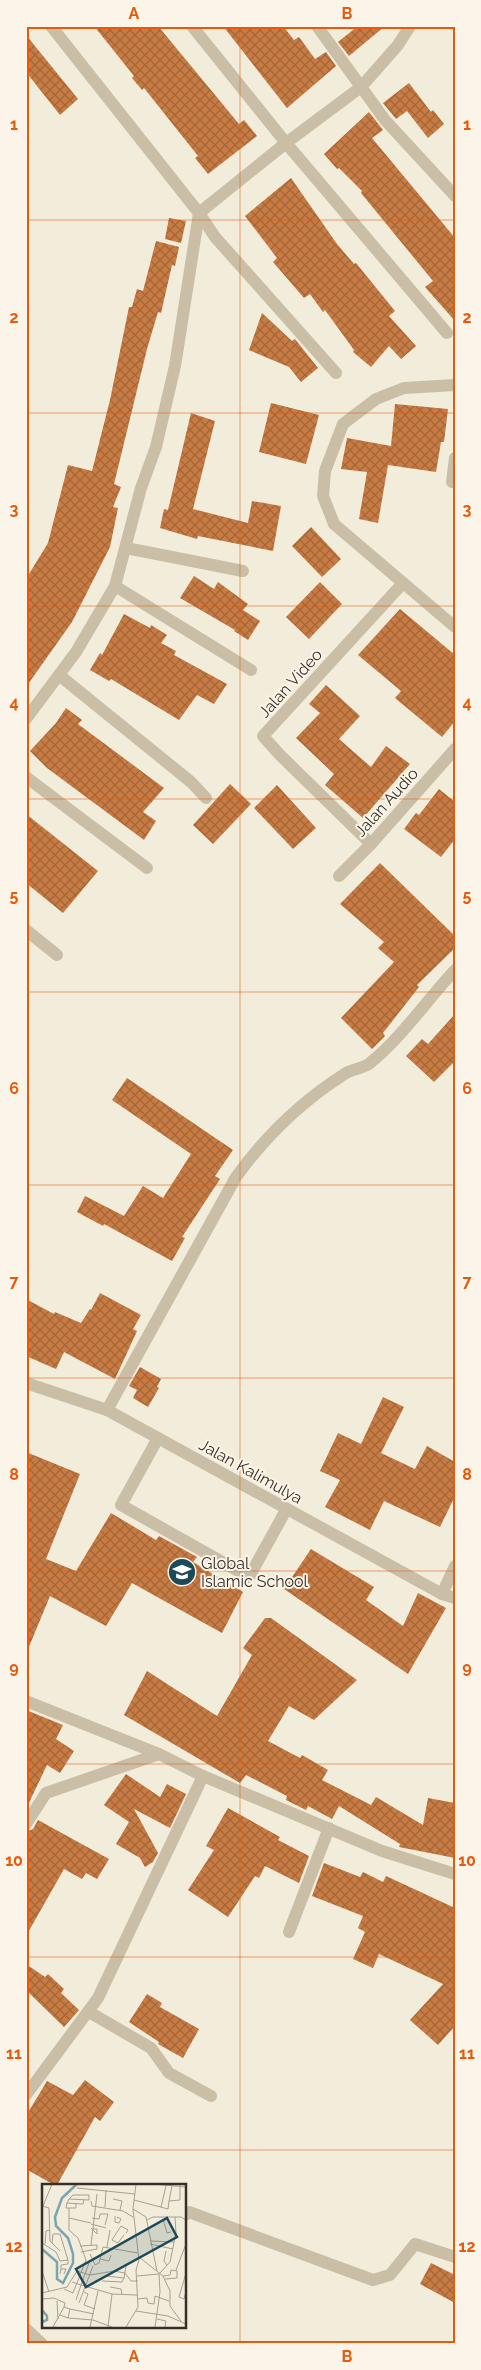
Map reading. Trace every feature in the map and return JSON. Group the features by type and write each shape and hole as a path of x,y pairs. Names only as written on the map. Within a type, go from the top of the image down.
{"street":[{"path":"51,26 199,213 215,236 336,373"},
{"path":"192,26 286,143 447,333"},
{"path":"317,26 384,120 455,196"},
{"path":"26,719 76,652 115,586 141,488 156,446 175,366 199,213 286,143 361,87 398,45 410,26"},
{"path":"455,385 404,388 376,399 343,424 325,471 324,496 334,524 455,627"},
{"path":"452,482 455,458"},
{"path":"126,548 243,570"},
{"name":"Jalan Video","path":"371,844 263,736 403,583"},
{"path":"115,586 251,670"},
{"path":"59,675 191,782 206,798"},
{"name":"Jalan Audio","path":"339,876 371,844 455,749"},
{"path":"26,777 147,868"},
{"path":"26,930 57,955"},
{"path":"107,1410 232,1186 253,1154 274,1130 314,1097 344,1074 368,1065 383,1052 455,970"},
{"name":"Jalan Kalimulya","path":"26,1383 107,1410 286,1510 442,1594 455,1598"},
{"path":"158,1438 121,1505 249,1577 286,1510"},
{"path":"442,1594 455,1566"},
{"path":"26,1701 158,1754 203,1776 382,1850 455,1874"},
{"path":"26,1824 46,1793 158,1754"},
{"path":"26,2094 98,1998 203,1776"},
{"path":"289,1932 329,1828"},
{"path":"89,2012 150,2048 169,2073 211,2096"},
{"path":"186,2214 190,2212 373,2280 390,2275 415,2244 455,2257"},
{"path":"26,2328 42,2344"}],"building":[{"path":"94,26 158,26 239,124 244,120 257,136 208,174 195,158 198,156 144,88 142,90 132,78 134,76"},
{"path":"223,26 283,26 294,40 299,37 315,59 326,52 336,66 287,108"},
{"path":"358,26 385,26 349,56 338,42"},
{"path":"26,35 78,99 60,115 26,72"},
{"path":"409,83 431,112 433,110 444,124 428,138 407,111 396,119 383,103"},
{"path":"369,112 383,130 372,138 455,238 455,321 425,287 433,281 361,193 362,191 339,168 337,169 324,154"},
{"path":"291,178 337,244 354,264 356,263 395,311 389,316 416,346 401,359 389,346 371,367 353,352 354,350 325,310 323,312 310,294 304,298 273,262 277,258 245,216"},
{"path":"169,218 186,221 181,243 165,239"},
{"path":"156,241 179,247 175,266 172,265 161,313 158,312 147,349 114,484 121,487 113,507 118,508 110,547 72,622 26,687 26,579 48,543 68,465 92,471 110,400 129,307 132,307 137,289 143,291"},
{"path":"262,313 292,341 295,339 318,368 301,382 289,367 249,350"},
{"path":"271,403 319,415 306,464 259,452"},
{"path":"395,404 448,409 444,442 441,442 436,472 388,465 378,523 359,519 367,472 341,469 347,438 391,446"},
{"path":"191,413 215,421 193,509 248,523 252,501 281,506 273,551 198,536 197,539 160,528 164,509 168,510"},
{"path":"311,527 341,559 322,577 292,546"},
{"path":"194,576 214,589 218,582 248,604 243,610 260,621 248,640 235,630 180,598"},
{"path":"320,582 342,604 309,639 286,617"},
{"path":"400,609 455,655 455,721 442,737 395,698 401,691 358,655"},
{"path":"124,614 150,628 151,625 167,635 161,643 176,651 174,655 227,684 214,704 197,695 179,720 111,679 109,681 90,670 100,653 102,655"},
{"path":"326,685 360,716 339,739 371,767 386,746 410,764 363,818 325,785 334,774 296,738 320,713 309,704"},
{"path":"66,708 82,720 78,724 164,788 143,812 156,821 144,840 47,768 30,751 56,723"},
{"path":"230,784 251,804 213,844 193,825"},
{"path":"277,785 316,828 293,849 254,808"},
{"path":"439,789 455,802 455,839 441,857 404,829 416,813 419,815"},
{"path":"26,814 98,871 63,913 26,883"},
{"path":"380,863 455,936 455,948 417,985 419,987 383,1033 385,1036 372,1049 341,1018 394,962 378,948 384,942 340,904"},
{"path":"455,1014 455,1061 434,1082 406,1056 422,1039 428,1044"},
{"path":"127,1078 233,1150 215,1176 220,1179 182,1237 185,1238 172,1261 104,1224 103,1226 77,1212 85,1196 124,1216 143,1186 163,1198 191,1154 112,1100"},
{"path":"100,1293 141,1315 133,1329 137,1331 115,1379 64,1352 56,1369 26,1356 26,1299 54,1314 55,1312 81,1323"},
{"path":"140,1367 161,1379 157,1387 159,1388 148,1407 133,1398 137,1390 129,1386"},
{"path":"383,1397 404,1407 381,1453 415,1469 427,1446 455,1462 455,1496 440,1527 384,1501 370,1530 325,1507 340,1480 320,1471 338,1433 361,1444"},
{"path":"26,1452 80,1474 46,1559 76,1571 111,1513 156,1540 159,1536 197,1557 193,1562 243,1592 222,1633 132,1583 106,1626 50,1596 26,1654"},
{"path":"311,1549 374,1587 366,1600 403,1626 418,1593 446,1608 408,1674 284,1589"},
{"path":"265,1618 271,1618 357,1680 314,1720 289,1706 268,1741 300,1758 302,1755 328,1770 322,1780 371,1805 376,1797 423,1825 428,1798 455,1803 455,1858 399,1847 400,1844 339,1806 332,1819 308,1806 306,1810 286,1800 287,1796 246,1775 240,1783 124,1715 147,1671 217,1716 252,1655 243,1648"},
{"path":"26,1710 63,1725 56,1739 74,1751 60,1773 47,1765 26,1809"},
{"path":"126,1774 160,1797 167,1784 186,1794 170,1828 134,1809 158,1853 153,1862 145,1867 140,1858 116,1844 129,1822 104,1805"},
{"path":"228,1808 280,1837 278,1840 309,1856 299,1883 265,1866 259,1878 255,1876 228,1917 188,1890 214,1850 206,1846"},
{"path":"38,1820 109,1859 97,1879 86,1873 82,1879 64,1869 26,1936 26,1832 33,1829"},
{"path":"324,1863 360,1877 363,1872 383,1882 386,1876 455,1908 455,2026 438,2045 410,2020 443,1984 379,1954 373,1968 353,1959 365,1932 358,1928 363,1916 312,1896"},
{"path":"26,1964 45,1977 48,1974 64,1989 61,1993 79,2010 64,2027 26,1990"},
{"path":"147,1994 162,2003 160,2007 199,2029 183,2058 158,2044 159,2042 129,2022"},
{"path":"85,2080 114,2102 100,2121 95,2117 58,2184 52,2184 26,2169 26,2116 47,2081 73,2095"},
{"path":"431,2263 455,2275 455,2303 420,2284"}],"place":[{"name":"Global Islamic School","path":"182,1572"}]}
